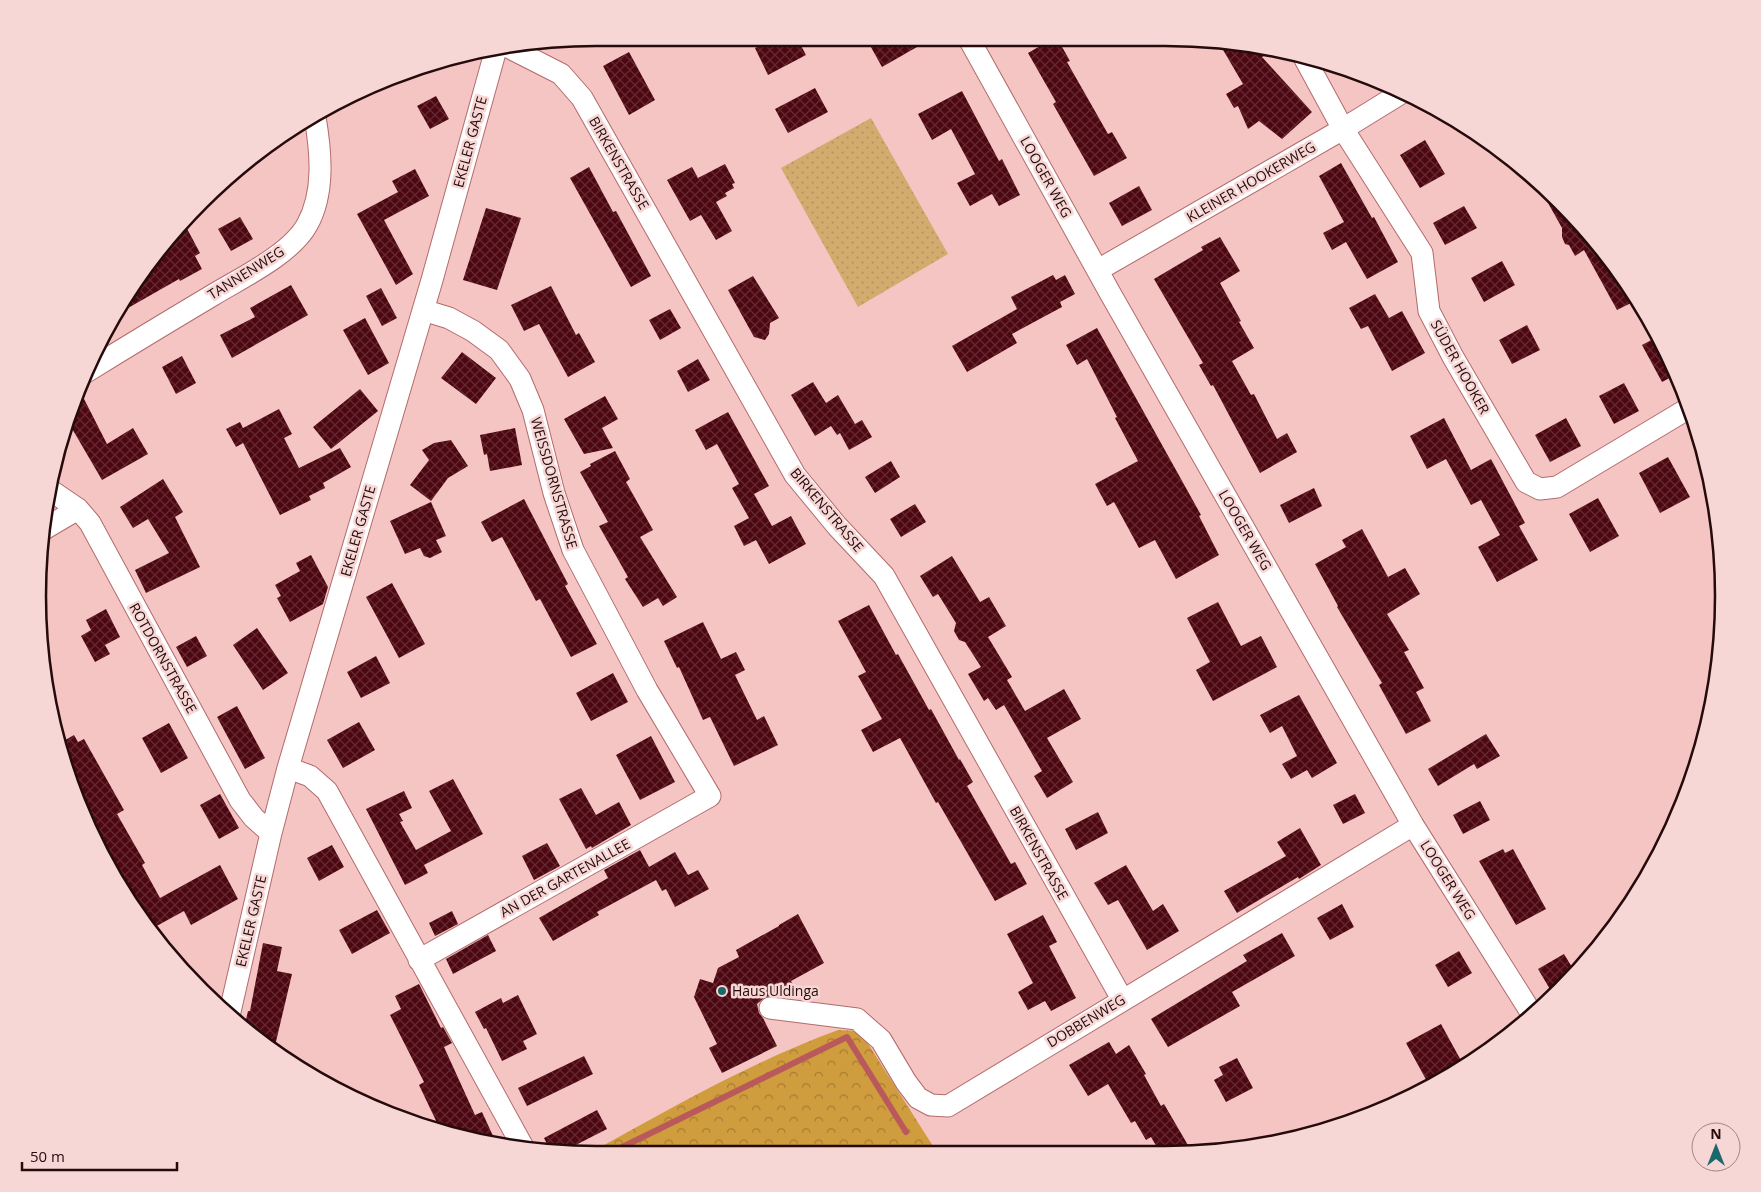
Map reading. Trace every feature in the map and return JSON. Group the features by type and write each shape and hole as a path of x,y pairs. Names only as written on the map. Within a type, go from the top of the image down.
{"street":[{"name":"LOOGER WEG","path":"973,46 1413,825 1528,1008"},
{"name":"BIRKENSTRASSE","path":"518,52 561,74 582,98 795,475 837,526 884,576 1122,1000"},
{"name":"EKELER GASTE","path":"231,1006 288,768 423,310 494,56"},
{"name":"SÜDER HOOKER","path":"1308,65 1343,129 1422,253 1429,311 1453,358 1526,482 1540,489 1557,487 1683,412"},
{"name":"KLEINER HOOKERWEG","path":"1098,270 1343,129 1395,97"},
{"name":"TANNENWEG","path":"98,365 265,263 294,242 307,225 314,208 320,182 320,155 316,123"},
{"name":"WEISSDORNSTRASSE","path":"423,310 449,318 473,331 498,350 520,379 533,410 554,493 572,550 647,690 710,796"},
{"name":"ROTDORNSTRASSE","path":"56,494 78,509 90,523 240,800 254,818 271,833"},
{"path":"51,525 78,509"},
{"path":"288,768 310,776 327,792 519,1140"},
{"name":"AN DER GARTENALLEE","path":"419,960 710,796"},
{"name":"DOBBENWEG","path":"770,1008 856,1019 881,1040 906,1082 918,1098 931,1104 948,1106 1413,825"}],"shaded area":[{"path":"871,118 948,254 858,307 781,168"}],"green space":[{"path":"838,1030 860,1031 933,1146 602,1146 742,1071"}],"building":[{"path":"759,46 801,46 806,55 768,75 755,48"},
{"path":"870,46 919,46 882,67"},
{"path":"1040,46 1062,46 1070,61 1067,62 1108,134 1112,132 1127,158 1094,176 1053,104 1056,102 1028,53"},
{"path":"1223,49 1264,56 1262,57 1312,112 1282,139 1259,121 1248,129 1238,106 1234,108 1226,94 1243,84"},
{"path":"629,52 655,100 629,115 603,66"},
{"path":"815,88 828,112 788,133 775,109"},
{"path":"962,91 999,161 1002,159 1020,195 999,206 992,194 970,206 957,183 975,174 951,129 932,140 918,114"},
{"path":"436,96 449,119 430,129 417,106"},
{"path":"1425,140 1445,174 1420,188 1400,155"},
{"path":"1341,163 1372,218 1374,217 1398,262 1367,279 1346,242 1332,250 1323,233 1344,222 1319,176"},
{"path":"725,164 735,183 732,184 734,188 725,193 727,196 716,202 732,231 716,240 701,215 690,221 667,180 692,167 698,178"},
{"path":"589,167 613,212 616,211 651,276 631,287 570,178"},
{"path":"415,169 429,196 384,220 413,274 396,285 357,214 398,192 392,181"},
{"path":"1139,186 1152,210 1122,226 1109,203"},
{"path":"1547,200 1601,261 1630,304 1617,310 1584,250 1575,256 1569,245 1565,244 1562,237 1562,228"},
{"path":"1464,206 1477,228 1445,245 1433,223"},
{"path":"486,208 521,218 497,290 463,280"},
{"path":"240,217 253,239 231,251 218,229"},
{"path":"187,229 200,253 195,256 202,269 180,281 179,279 128,308 160,261"},
{"path":"1220,237 1240,271 1220,283 1254,348 1232,361 1251,395 1254,394 1277,439 1287,433 1297,452 1260,473 1213,385 1211,386 1199,365 1203,363 1154,279 1203,250 1201,247"},
{"path":"1502,261 1515,285 1484,302 1471,278"},
{"path":"1053,275 1056,280 1065,275 1075,294 1060,302 1062,307 1012,334 1017,343 967,372 952,346 1017,309 1011,297"},
{"path":"753,276 779,318 770,323 769,334 765,340 754,337 728,290"},
{"path":"291,285 308,315 232,358 220,335 255,317 250,308"},
{"path":"551,286 576,335 579,333 595,362 568,377 539,324 524,331 511,305"},
{"path":"381,288 397,318 382,326 366,296"},
{"path":"1375,294 1389,318 1402,311 1425,353 1392,371 1368,326 1361,329 1349,308"},
{"path":"670,309 681,328 660,340 649,320"},
{"path":"365,318 389,363 368,375 343,330"},
{"path":"1527,325 1540,350 1512,364 1499,340"},
{"path":"1097,328 1201,515 1199,516 1219,555 1176,579 1155,540 1139,548 1114,502 1107,506 1095,484 1138,461 1087,359 1077,365 1066,345"},
{"path":"1651,340 1669,378 1662,382 1642,345"},
{"path":"462,352 496,378 476,404 441,378"},
{"path":"182,356 196,383 176,394 162,367"},
{"path":"698,359 710,380 688,392 677,371"},
{"path":"813,382 826,403 838,395 855,424 862,420 872,437 849,450 840,433 837,435 831,426 815,436 791,395"},
{"path":"1624,383 1639,411 1614,424 1599,396"},
{"path":"360,389 378,411 331,449 313,427"},
{"path":"605,396 618,419 602,428 613,448 584,454 564,419"},
{"path":"83,398 107,444 133,428 148,454 102,480 72,429"},
{"path":"279,409 292,434 284,438 299,468 340,448 351,467 323,483 325,488 309,496 311,500 280,515 243,443 236,447 226,429 240,422 243,428"},
{"path":"728,412 769,486 754,494 772,526 791,516 806,544 769,564 756,540 744,546 734,526 749,518 732,488 739,484 717,444 706,450 695,430"},
{"path":"1444,418 1471,470 1491,459 1525,523 1519,526 1538,560 1497,582 1478,547 1500,535 1481,500 1471,505 1446,459 1427,469 1410,436"},
{"path":"1566,418 1581,446 1550,462 1535,435"},
{"path":"515,428 522,465 490,471 487,454 484,455 480,435"},
{"path":"451,440 468,466 448,478 431,501 410,485 429,460 422,450 434,443"},
{"path":"615,451 630,479 626,482 653,530 640,537 677,597 663,606 658,598 643,607 625,579 628,577 599,526 608,522 580,472 591,466 590,464"},
{"path":"1668,457 1690,497 1660,513 1639,473"},
{"path":"891,461 900,477 875,493 865,477"},
{"path":"163,479 183,512 175,517 200,567 146,593 135,570 169,553 148,519 133,528 120,507"},
{"path":"1314,488 1322,506 1289,523 1280,505"},
{"path":"1598,498 1619,536 1590,552 1569,514"},
{"path":"524,499 568,584 565,586 597,644 571,657 540,599 536,601 502,537 492,542 481,522"},
{"path":"431,502 446,536 436,540 442,552 430,558 424,556 420,548 405,554 390,521"},
{"path":"915,504 926,522 901,537 890,519"},
{"path":"1362,529 1388,577 1405,568 1420,594 1387,614 1409,650 1404,652 1424,688 1416,692 1431,721 1406,734 1379,685 1382,683 1337,607 1315,564 1346,547 1342,540"},
{"path":"311,555 328,587 323,604 290,622 277,598 281,596 275,585 300,571 296,563"},
{"path":"952,556 980,602 989,597 1006,626 988,637 1012,677 1007,680 1025,711 1064,689 1081,719 1047,738 1073,782 1047,798 1034,776 1042,771 1004,705 996,710 988,698 984,701 968,674 981,667 965,642 959,640 954,631 956,623 938,594 933,597 920,576"},
{"path":"392,583 425,644 399,658 366,597"},
{"path":"1218,602 1241,646 1261,636 1277,667 1213,701 1196,670 1210,662 1187,618"},
{"path":"869,605 896,655 898,654 929,710 931,709 973,782 967,786 1011,864 1015,862 1027,884 995,901 938,802 936,803 900,738 873,752 861,730 882,719 858,676 866,672 838,621"},
{"path":"106,609 120,637 105,645 110,654 95,662 81,636 91,630 86,620"},
{"path":"703,622 721,659 736,652 745,670 735,675 757,720 764,716 778,745 734,766 710,717 703,720 679,667 677,668 664,641"},
{"path":"257,628 288,673 263,690 233,645"},
{"path":"196,636 207,656 187,667 176,647"},
{"path":"376,656 390,683 361,698 347,672"},
{"path":"613,673 628,702 591,721 576,693"},
{"path":"1299,695 1337,763 1312,778 1307,770 1291,779 1282,764 1297,756 1282,726 1270,733 1260,715"},
{"path":"237,706 265,758 245,769 217,717"},
{"path":"359,722 375,750 343,768 327,740"},
{"path":"169,723 188,758 161,773 142,738"},
{"path":"1486,734 1500,756 1477,769 1474,764 1438,786 1428,769"},
{"path":"74,735 78,742 84,739 124,810 117,814 145,863 142,865 160,898 220,865 238,899 191,925 184,911 157,926 120,871 103,839 75,773 66,740"},
{"path":"651,736 675,782 640,800 616,755"},
{"path":"453,779 483,834 424,865 428,873 405,885 366,809 404,791 412,808 399,814 403,821 400,822 416,850 451,831 429,791"},
{"path":"581,788 596,815 619,802 631,825 592,848 591,846 586,849 559,799"},
{"path":"220,794 239,828 219,839 200,805"},
{"path":"1355,794 1365,813 1343,824 1333,805"},
{"path":"1480,801 1490,820 1463,834 1453,815"},
{"path":"1098,812 1108,833 1076,850 1065,829"},
{"path":"1300,828 1321,865 1237,913 1224,891 1286,856 1277,842"},
{"path":"547,843 560,866 534,880 522,856"},
{"path":"332,845 344,867 319,881 307,858"},
{"path":"1503,849 1505,853 1513,849 1546,909 1516,925 1479,861"},
{"path":"640,850 656,880 597,912 599,915 553,941 539,918 608,878 604,870"},
{"path":"675,852 688,875 698,870 709,889 675,907 666,889 662,891 649,867"},
{"path":"1126,865 1153,911 1163,904 1179,931 1147,950 1118,900 1108,905 1094,883"},
{"path":"1342,904 1354,927 1330,940 1317,918"},
{"path":"377,910 390,933 352,954 339,930"},
{"path":"452,911 458,924 435,936 429,923"},
{"name":"Haus Uldinga","path":"798,914 824,963 791,981 793,985 773,996 765,997 757,1004 759,1013 777,1046 722,1073 709,1048 717,1044 694,997 700,979 713,983 718,968 739,957 736,950"},
{"path":"1043,915 1057,942 1049,946 1076,998 1051,1011 1045,1001 1028,1010 1018,992 1033,983 1007,934"},
{"path":"1282,933 1295,956 1232,992 1240,1006 1168,1047 1151,1019 1247,961 1243,955"},
{"path":"488,935 496,951 453,974 446,959"},
{"path":"263,943 282,947 277,971 292,974 276,1042 246,1019 248,1011 250,1011"},
{"path":"1459,951 1472,973 1448,987 1435,965"},
{"path":"1564,954 1571,966 1550,989 1538,969"},
{"path":"419,984 441,1028 443,1027 452,1043 444,1047 475,1115 482,1112 493,1136 437,1122 419,1085 424,1082 390,1015 401,1009 395,996"},
{"path":"518,995 537,1034 523,1041 527,1049 502,1061 486,1028 484,1029 475,1012 501,998 503,1003"},
{"path":"1441,1024 1460,1059 1426,1079 1406,1043"},
{"path":"1109,1042 1116,1054 1129,1045 1146,1074 1144,1075 1161,1106 1164,1104 1188,1145 1156,1146 1151,1137 1146,1140 1135,1121 1131,1123 1108,1084 1088,1096 1069,1065"},
{"path":"584,1056 593,1074 527,1106 518,1088"},
{"path":"1237,1058 1253,1088 1226,1102 1214,1080 1223,1075 1219,1067"},
{"path":"597,1110 607,1129 575,1145 547,1144 544,1138"}],"waterway":[{"path":"624,1146 847,1037 906,1132"}],"place":[{"name":"Haus Uldinga","path":"722,991"}]}
